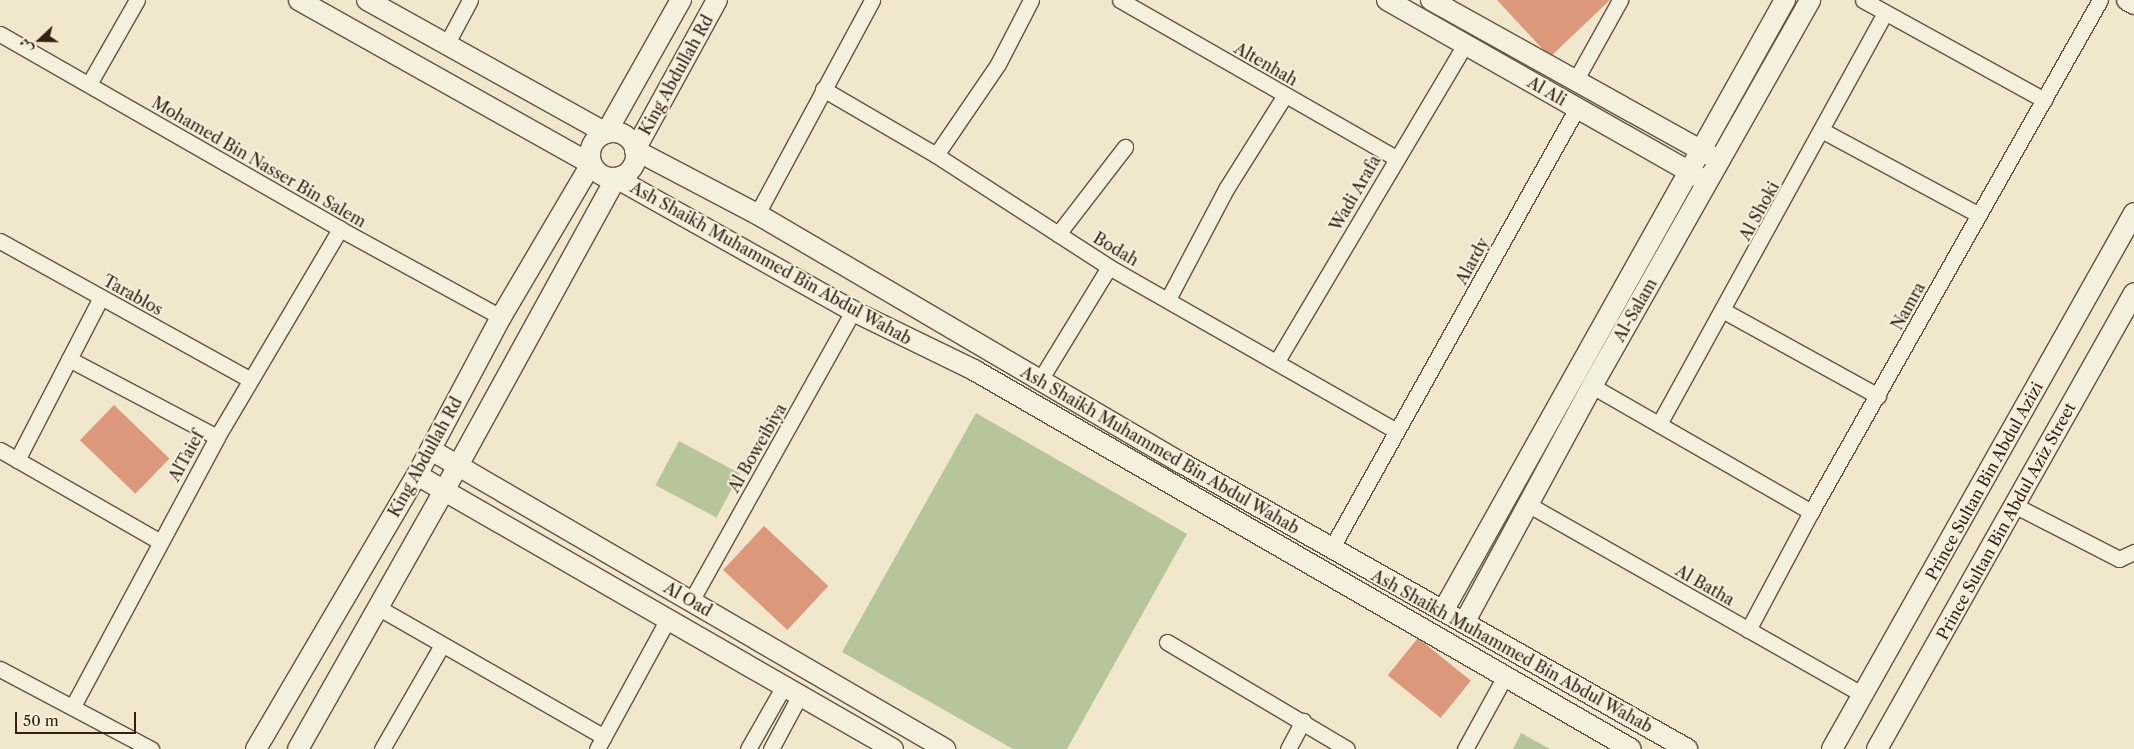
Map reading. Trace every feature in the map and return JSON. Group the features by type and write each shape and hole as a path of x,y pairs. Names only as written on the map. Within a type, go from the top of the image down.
{"street":[{"path":"90,84 137,0"},
{"path":"300,0 591,164 601,175 616,178 633,165 635,150 627,138 620,134 606,133 367,0"},
{"path":"446,45 470,0"},
{"name":"King Abdullah Rd","path":"606,133 682,0"},
{"name":"King Abdullah Rd","path":"635,150 717,0"},
{"path":"757,214 822,89 872,0"},
{"path":"936,155 998,64 1031,0"},
{"name":"Altenhah","path":"1120,0 1396,158"},
{"name":"Al Ali","path":"1387,0 1708,183"},
{"path":"1575,81 1620,0"},
{"name":"Al-Salam","path":"1443,611 1784,0"},
{"name":"Al-Salam","path":"1464,623 1592,386 1810,0"},
{"path":"1863,0 2044,100"},
{"name":"Namra","path":"1748,630 1811,512 2100,0"},
{"path":"2127,0 2134,4"},
{"name":"Al Ali","path":"1436,1 1719,161"},
{"name":"Al Shoki","path":"1659,424 1724,311 1885,13"},
{"name":"Mohamed Bin Nasser Bin Salem","path":"0,34 340,229 501,317"},
{"name":"Wadi Arafa","path":"1277,361 1465,44"},
{"name":"Bodah","path":"822,89 936,155 1109,267 1397,430"},
{"path":"1168,299 1226,189 1285,95"},
{"name":"Alardy","path":"1331,549 1577,108"},
{"path":"1822,131 1979,215"},
{"path":"591,164 594,142 606,133"},
{"path":"1058,234 1125,147"},
{"name":"Ash Shaikh Muhammed Bin Abdul Wahab","path":"635,150 757,214 1221,486 1686,749"},
{"name":"King Abdullah Rd","path":"256,749 417,475 501,317 591,164"},
{"name":"King Abdullah Rd","path":"298,749 379,608 616,178"},
{"name":"Ash Shaikh Muhammed Bin Abdul Wahab","path":"616,178 853,311 974,370 1209,508 1631,749"},
{"name":"Prince Sultan Bin Abdul Azizi","path":"1832,749 2134,212"},
{"name":"AlTaief","path":"73,706 159,541 217,437 340,229"},
{"name":"Tarablos","path":"0,241 249,380"},
{"path":"1040,380 1109,267"},
{"name":"Prince Sultan Bin Abdul Aziz Street","path":"1877,749 2016,506 2134,293"},
{"path":"17,460 101,297"},
{"name":"Al Boweibiya","path":"691,601 853,311"},
{"path":"1724,311 1878,396"},
{"path":"69,359 217,437"},
{"path":"1592,386 1811,512"},
{"path":"0,450 159,541"},
{"name":"Al Oad","path":"431,450 945,749"},
{"name":"Al Oad","path":"417,475 893,749"},
{"path":"1209,508 1221,486"},
{"name":"Al Batha","path":"1529,505 1864,695"},
{"path":"2016,506 2119,559 2134,552"},
{"path":"379,608 601,743 668,619"},
{"path":"1167,642 1303,721 1347,749"},
{"path":"382,749 442,645"},
{"path":"0,669 151,749"},
{"path":"1464,749 1504,678"},
{"path":"748,749 792,691"},
{"path":"770,749 792,691"},
{"path":"1288,749 1303,721"}],"green space":[{"path":"976,413 1187,534 1067,749 1013,749 842,652"},
{"path":"679,441 740,473 716,518 656,485"},
{"path":"1521,733 1550,749 1513,749"}],"building":[{"path":"1497,0 1610,0 1550,57"},
{"path":"114,405 169,458 135,494 80,440"},
{"path":"764,526 828,586 787,630 723,570"},
{"path":"1418,638 1471,681 1441,718 1388,675"}]}
